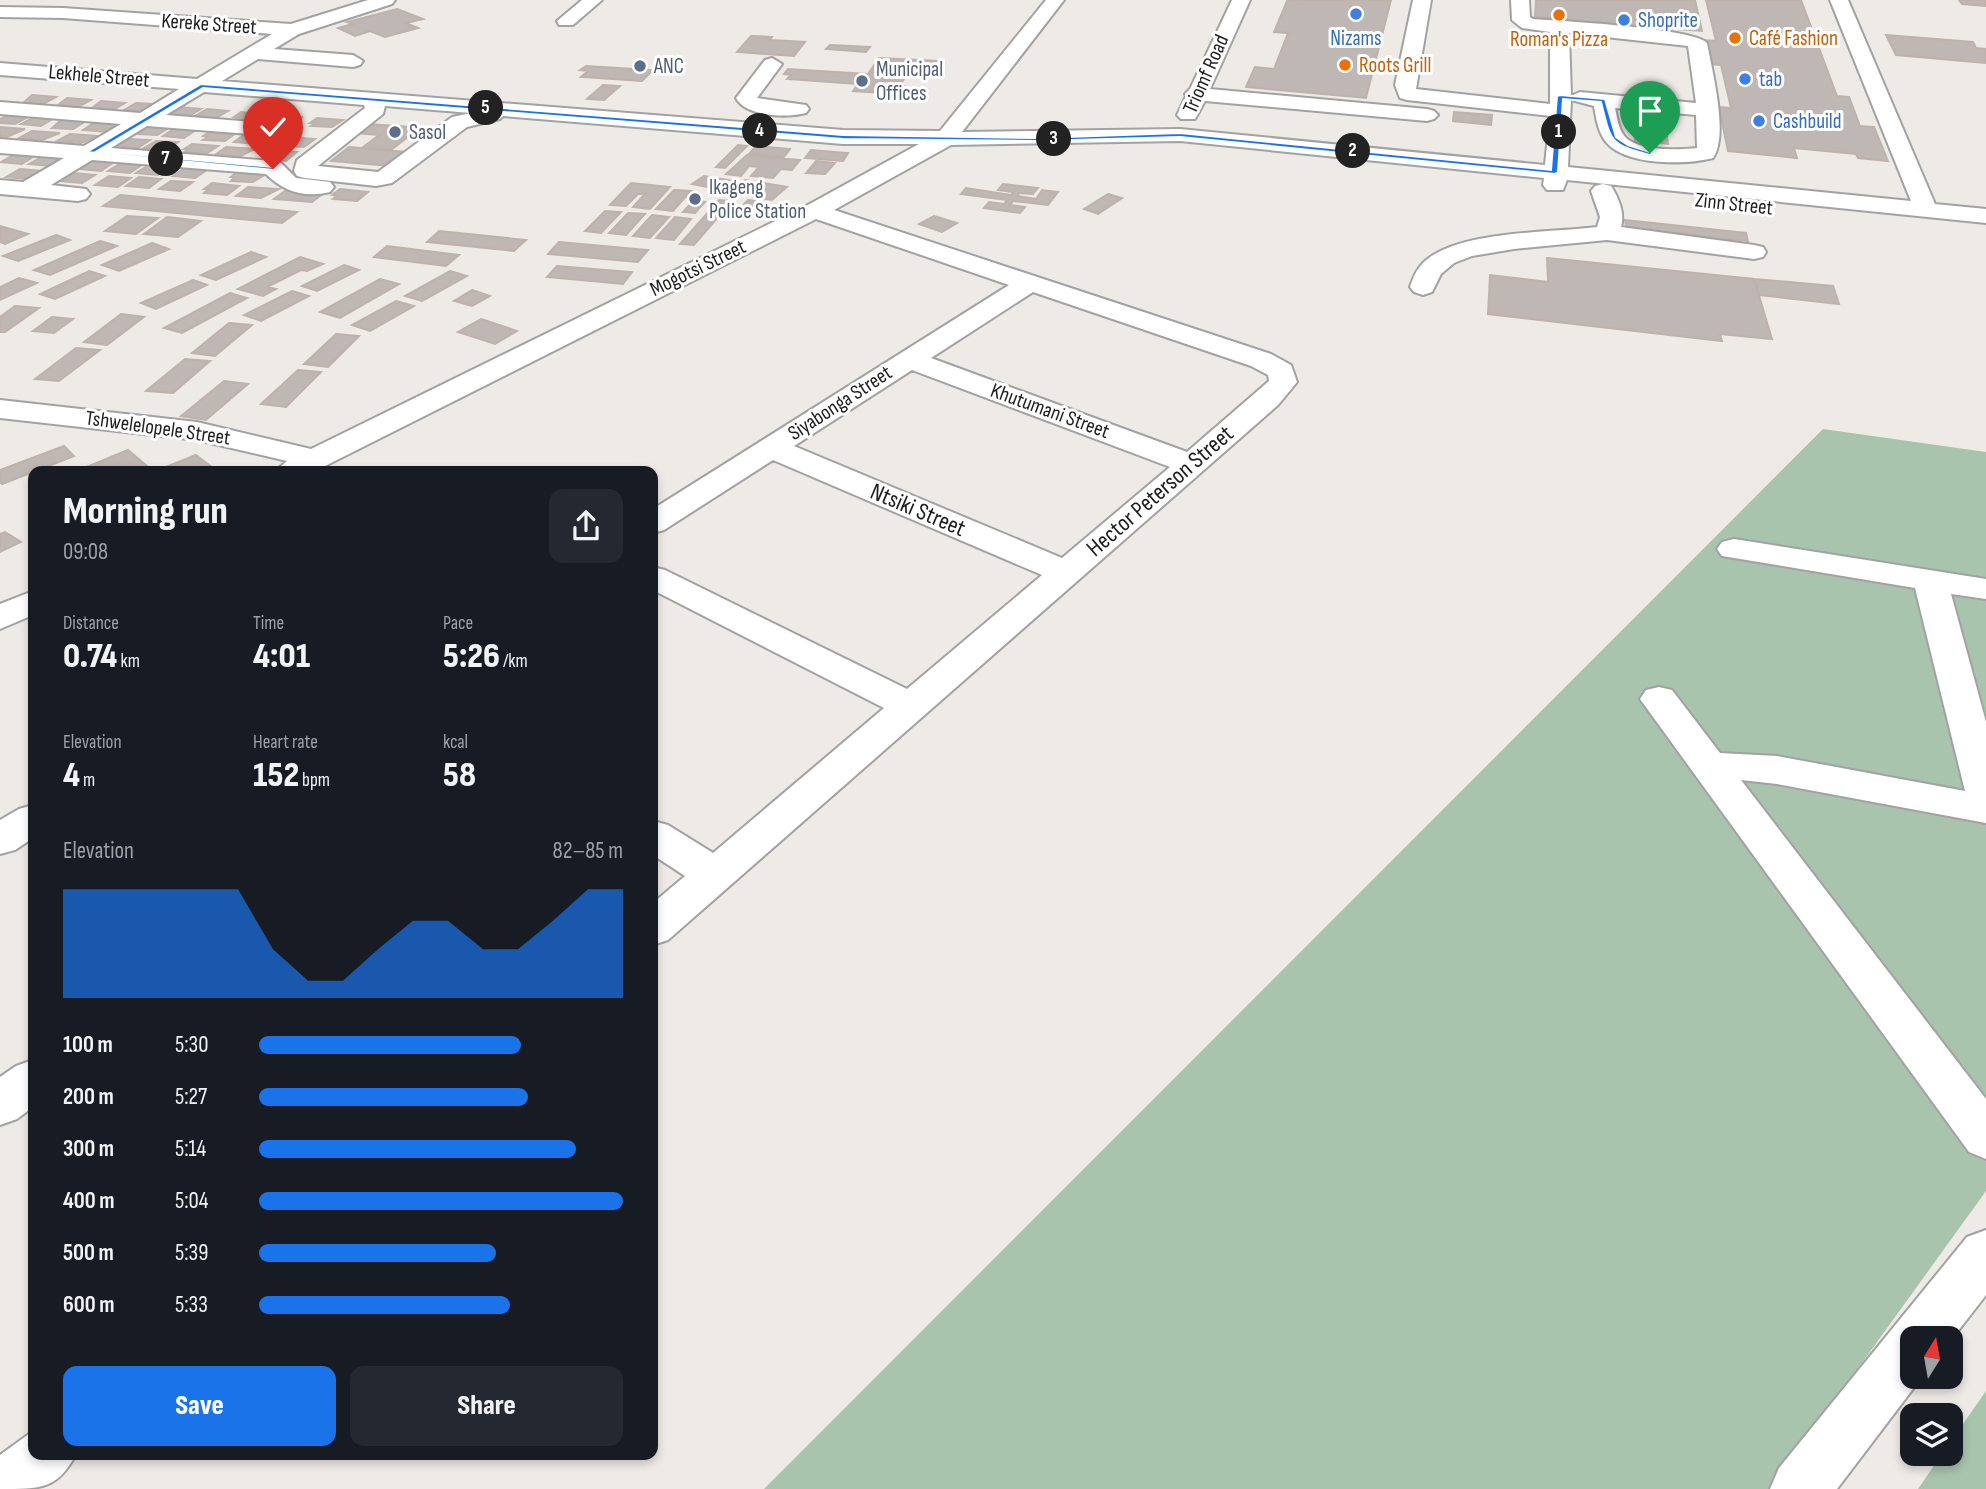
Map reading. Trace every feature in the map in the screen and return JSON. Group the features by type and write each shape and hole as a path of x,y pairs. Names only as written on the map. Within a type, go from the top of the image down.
{"street":[{"path":"0,10 30,0"},
{"path":"29,190 292,30 386,0"},
{"path":"566,21 593,0"},
{"path":"939,133 962,118 1055,0"},
{"name":"Triomf Road","path":"1179,143 1195,94 1241,0"},
{"path":"1422,0 1405,85 1407,94 1706,100"},
{"path":"1520,0 1524,23 1559,36 1699,55 1709,144 1704,153 1687,156 1650,153 1625,147 1613,137 1603,100"},
{"path":"1839,0 1926,210"},
{"path":"183,22 220,6"},
{"name":"Kereke Street","path":"0,10 292,30"},
{"path":"1555,179 1560,95 1559,36"},
{"path":"256,53 353,61"},
{"path":"772,64 746,97 748,102 765,107 817,110"},
{"name":"Lekhele Street","path":"0,69 747,130 909,140 939,133"},
{"path":"1195,94 1427,115"},
{"path":"1560,95 1603,100 1706,100"},
{"path":"373,99 376,110 305,165 305,171 384,178 460,122 474,117 519,111"},
{"path":"0,108 289,131"},
{"name":"Zinn Street","path":"939,133 1179,143 1986,216"},
{"name":"Mogotsi Street","path":"301,465 814,211 939,133"},
{"path":"0,146 273,169 289,184 322,187"},
{"name":"Zinn Street","path":"1555,179 1603,191 1986,229"},
{"path":"0,187 78,194"},
{"path":"1603,191 1612,218 1607,233"},
{"name":"Hector Peterson Street","path":"658,924 1278,390 1283,382 1281,371 1261,360 814,211"},
{"path":"1423,288 1432,267 1441,260 1470,250 1506,243 1607,233 1754,252"},
{"name":"Siyabonga Street","path":"658,520 1028,284"},
{"name":"Khutumani Street","path":"908,359 1191,464"},
{"name":"Tshwelelopele Street","path":"0,409 201,432 248,440 301,465"},
{"name":"Ntsiki Street","path":"772,448 1065,572"},
{"path":"1734,549 1986,589"},
{"path":"658,580 910,706"},
{"path":"1930,580 1986,794"},
{"path":"0,618 28,604"},
{"path":"1659,699 1978,1117"},
{"path":"1711,767 1740,766 1777,770 1986,809"},
{"path":"0,839 28,822"},
{"path":"658,839 715,874"},
{"path":"0,1104 28,1084"},
{"path":"1928,1326 1986,1254"},
{"path":"1800,1489 1900,1362"},
{"path":"4,1489 40,1460"}],"green space":[{"path":"1823,429 1986,452 1986,1191 1771,1489 764,1489"},
{"path":"1986,1391 1986,1489 1918,1489 1934,1466 1963,1466 1963,1424"}],"building":[{"path":"1391,0 1366,98 1246,87 1255,67 1274,69 1288,33 1274,32 1287,1"},
{"path":"1536,0 1695,0 1702,31 1661,28 1662,31 1574,24 1573,20 1535,17"},
{"path":"1706,0 1801,0 1837,96 1849,97 1860,126 1874,127 1888,161 1858,158 1856,154 1794,148 1797,158 1728,151 1719,107 1731,108 1721,65 1709,64 1704,40 1716,41"},
{"path":"1959,0 1986,0 1986,6 1962,4"},
{"path":"397,9 423,19 406,23 418,28 385,37 370,31 355,36 338,28 353,24 347,22"},
{"path":"1886,35 1973,42 1976,48 1986,49 1986,63 1896,55"},
{"path":"751,36 805,42 794,56 737,52"},
{"path":"830,45 870,47 866,52 826,49"},
{"path":"879,58 938,61 932,70 896,68 892,74 907,75 902,82 881,81 879,84 904,86 899,94 853,91 858,84 787,79 791,75 784,74 788,69 868,74"},
{"path":"586,66 653,70 642,81 581,77 588,71 580,70"},
{"path":"603,85 620,86 604,100 587,99"},
{"path":"32,95 56,97 43,104 23,103"},
{"path":"67,98 91,100 78,107 58,105"},
{"path":"101,101 125,103 113,110 92,108"},
{"path":"136,103 155,104 143,112 124,110"},
{"path":"180,107 201,109 189,116 169,114"},
{"path":"207,109 228,111 216,118 195,116"},
{"path":"241,112 266,114 255,121 234,120"},
{"path":"1454,112 1492,115 1491,125 1453,121"},
{"path":"8,115 28,117 15,124 0,123 0,119"},
{"path":"274,115 303,117 287,124 264,122"},
{"path":"34,117 54,118 41,126 21,124"},
{"path":"317,118 343,120 332,127 311,126 315,123 310,123"},
{"path":"61,120 86,121 73,129 52,128"},
{"path":"1633,120 1665,123 1668,144 1635,141"},
{"path":"95,122 121,124 108,132 83,130"},
{"path":"367,124 444,129 432,139 408,137 391,150 362,148 379,135 355,133"},
{"path":"149,126 169,128 157,135 136,134"},
{"path":"0,127 25,129 7,137 0,136"},
{"path":"175,128 196,130 184,138 163,136"},
{"path":"32,131 60,133 42,140 19,138"},
{"path":"211,131 236,133 225,141 203,140 208,137 203,136"},
{"path":"70,134 98,136 81,143 57,141"},
{"path":"245,134 274,136 257,144 234,142"},
{"path":"289,137 315,139 304,147 282,146 286,143 281,142"},
{"path":"129,139 150,140 138,148 116,146"},
{"path":"156,141 178,142 166,150 144,148"},
{"path":"192,144 218,146 206,154 184,152 189,149 184,149"},
{"path":"738,145 747,146 725,168 716,167"},
{"path":"756,146 790,149 784,157 749,154"},
{"path":"226,147 255,149 239,157 215,155"},
{"path":"349,147 408,152 391,166 331,161"},
{"path":"271,150 297,152 286,161 264,159 268,156 263,156"},
{"path":"811,150 848,153 843,161 805,158"},
{"path":"15,154 36,155 22,164 1,162"},
{"path":"747,155 800,160 792,170 781,169 773,178 751,176 759,167 749,166 741,176 726,174"},
{"path":"43,156 64,157 51,166 29,164"},
{"path":"93,160 114,162 101,171 80,169"},
{"path":"816,161 835,163 825,174 806,173"},
{"path":"121,163 143,164 130,173 108,171"},
{"path":"149,165 171,167 158,175 136,173"},
{"path":"185,168 207,170 195,178 173,176"},
{"path":"20,169 42,171 28,179 6,177"},
{"path":"238,171 266,174 253,182 231,181 235,177 231,177"},
{"path":"73,173 95,175 82,183 59,181"},
{"path":"109,176 131,178 118,187 95,185"},
{"path":"704,176 734,181 722,190 692,184"},
{"path":"139,177 161,179 149,188 126,186"},
{"path":"745,180 787,187 772,200 729,192"},
{"path":"171,181 193,182 180,191 159,189"},
{"path":"212,183 239,186 227,195 204,193 209,189 204,189"},
{"path":"631,183 670,187 650,209 633,207 645,194 638,194 626,206 610,205"},
{"path":"1003,184 1038,188 1033,194 1019,193 1017,196 1036,199 1042,190 1058,192 1048,205 1013,201 1010,205 1025,207 1020,213 984,208 989,202 1004,204 1007,200 961,194 966,188 1011,195 1013,192 998,190"},
{"path":"248,187 279,189 261,198 236,196"},
{"path":"340,189 368,192 357,201 333,199 337,196 332,195"},
{"path":"286,190 324,193 312,202 274,199"},
{"path":"674,190 691,191 673,211 656,209"},
{"path":"1108,194 1122,198 1098,214 1084,209"},
{"path":"120,195 297,212 282,223 103,206"},
{"path":"694,200 705,202 695,213 683,212"},
{"path":"719,200 732,201 694,245 680,244"},
{"path":"748,200 765,202 757,210 740,208"},
{"path":"605,211 621,212 601,233 585,231"},
{"path":"628,213 645,214 626,235 609,233"},
{"path":"652,215 669,217 650,238 633,236"},
{"path":"127,216 158,218 136,234 105,231"},
{"path":"934,216 957,223 942,232 919,224"},
{"path":"167,217 201,221 178,237 144,234"},
{"path":"675,217 691,219 674,240 656,238"},
{"path":"1625,220 1746,233 1748,241 1626,228"},
{"path":"0,226 28,234 5,244 0,242"},
{"path":"439,231 526,240 514,251 427,242"},
{"path":"56,235 70,240 18,261 3,256"},
{"path":"100,241 117,246 50,275 34,270"},
{"path":"559,242 648,250 638,262 548,254"},
{"path":"152,243 169,249 119,271 102,265"},
{"path":"387,246 459,255 446,266 374,257"},
{"path":"251,252 266,257 216,280 201,275"},
{"path":"300,257 323,264 307,271 301,270 267,287 276,289 263,296 238,289"},
{"path":"1547,258 1754,279 1772,339 1720,334 1722,341 1488,314 1490,275 1548,282"},
{"path":"344,265 359,270 317,291 302,286"},
{"path":"557,266 632,272 623,284 547,277"},
{"path":"89,271 105,276 55,299 40,294"},
{"path":"450,271 467,276 422,301 405,296"},
{"path":"19,278 37,283 0,300 0,287"},
{"path":"380,279 399,284 340,318 320,312"},
{"path":"1754,279 1833,286 1839,304 1759,295"},
{"path":"193,280 207,285 156,309 141,303"},
{"path":"472,290 490,296 472,306 454,301"},
{"path":"292,291 309,296 261,321 244,315"},
{"path":"230,293 247,298 182,333 164,328"},
{"path":"396,301 414,306 370,331 352,325"},
{"path":"15,306 39,308 5,332 0,332 0,317"},
{"path":"121,314 144,317 107,345 84,342"},
{"path":"52,317 73,319 54,333 33,331"},
{"path":"481,319 517,331 495,344 458,332"},
{"path":"229,323 252,325 215,356 192,353"},
{"path":"336,334 359,336 328,367 304,364"},
{"path":"76,348 100,350 59,381 35,379"},
{"path":"185,359 210,361 173,393 146,391"},
{"path":"298,370 321,372 286,407 261,404"},
{"path":"224,381 248,384 206,420 181,416"},
{"path":"64,446 74,456 48,466 28,466 28,474 2,484 0,470"},
{"path":"128,450 147,466 89,466"},
{"path":"196,455 210,466 168,466"},
{"path":"5,532 21,542 0,552 0,534"}],"place":[{"name":"Nizams","path":"1356,14"},
{"name":"Roman's Pizza","path":"1559,15"},
{"name":"Shoprite","path":"1624,20"},
{"name":"Café Fashion","path":"1735,38"},
{"name":"Roots Grill","path":"1345,65"},
{"name":"ANC","path":"640,66"},
{"name":"tab","path":"1745,79"},
{"name":"Municipal Offices","path":"862,81"},
{"name":"Cashbuild","path":"1759,121"},
{"name":"Sasol","path":"395,132"},
{"name":"Ikageng Police Station","path":"695,199"}],"route":[{"path":"273,169 90,152 201,86 843,137 909,140 1180,135 1555,172 1560,96 1603,100 1613,137 1625,147 1650,153"}]}
